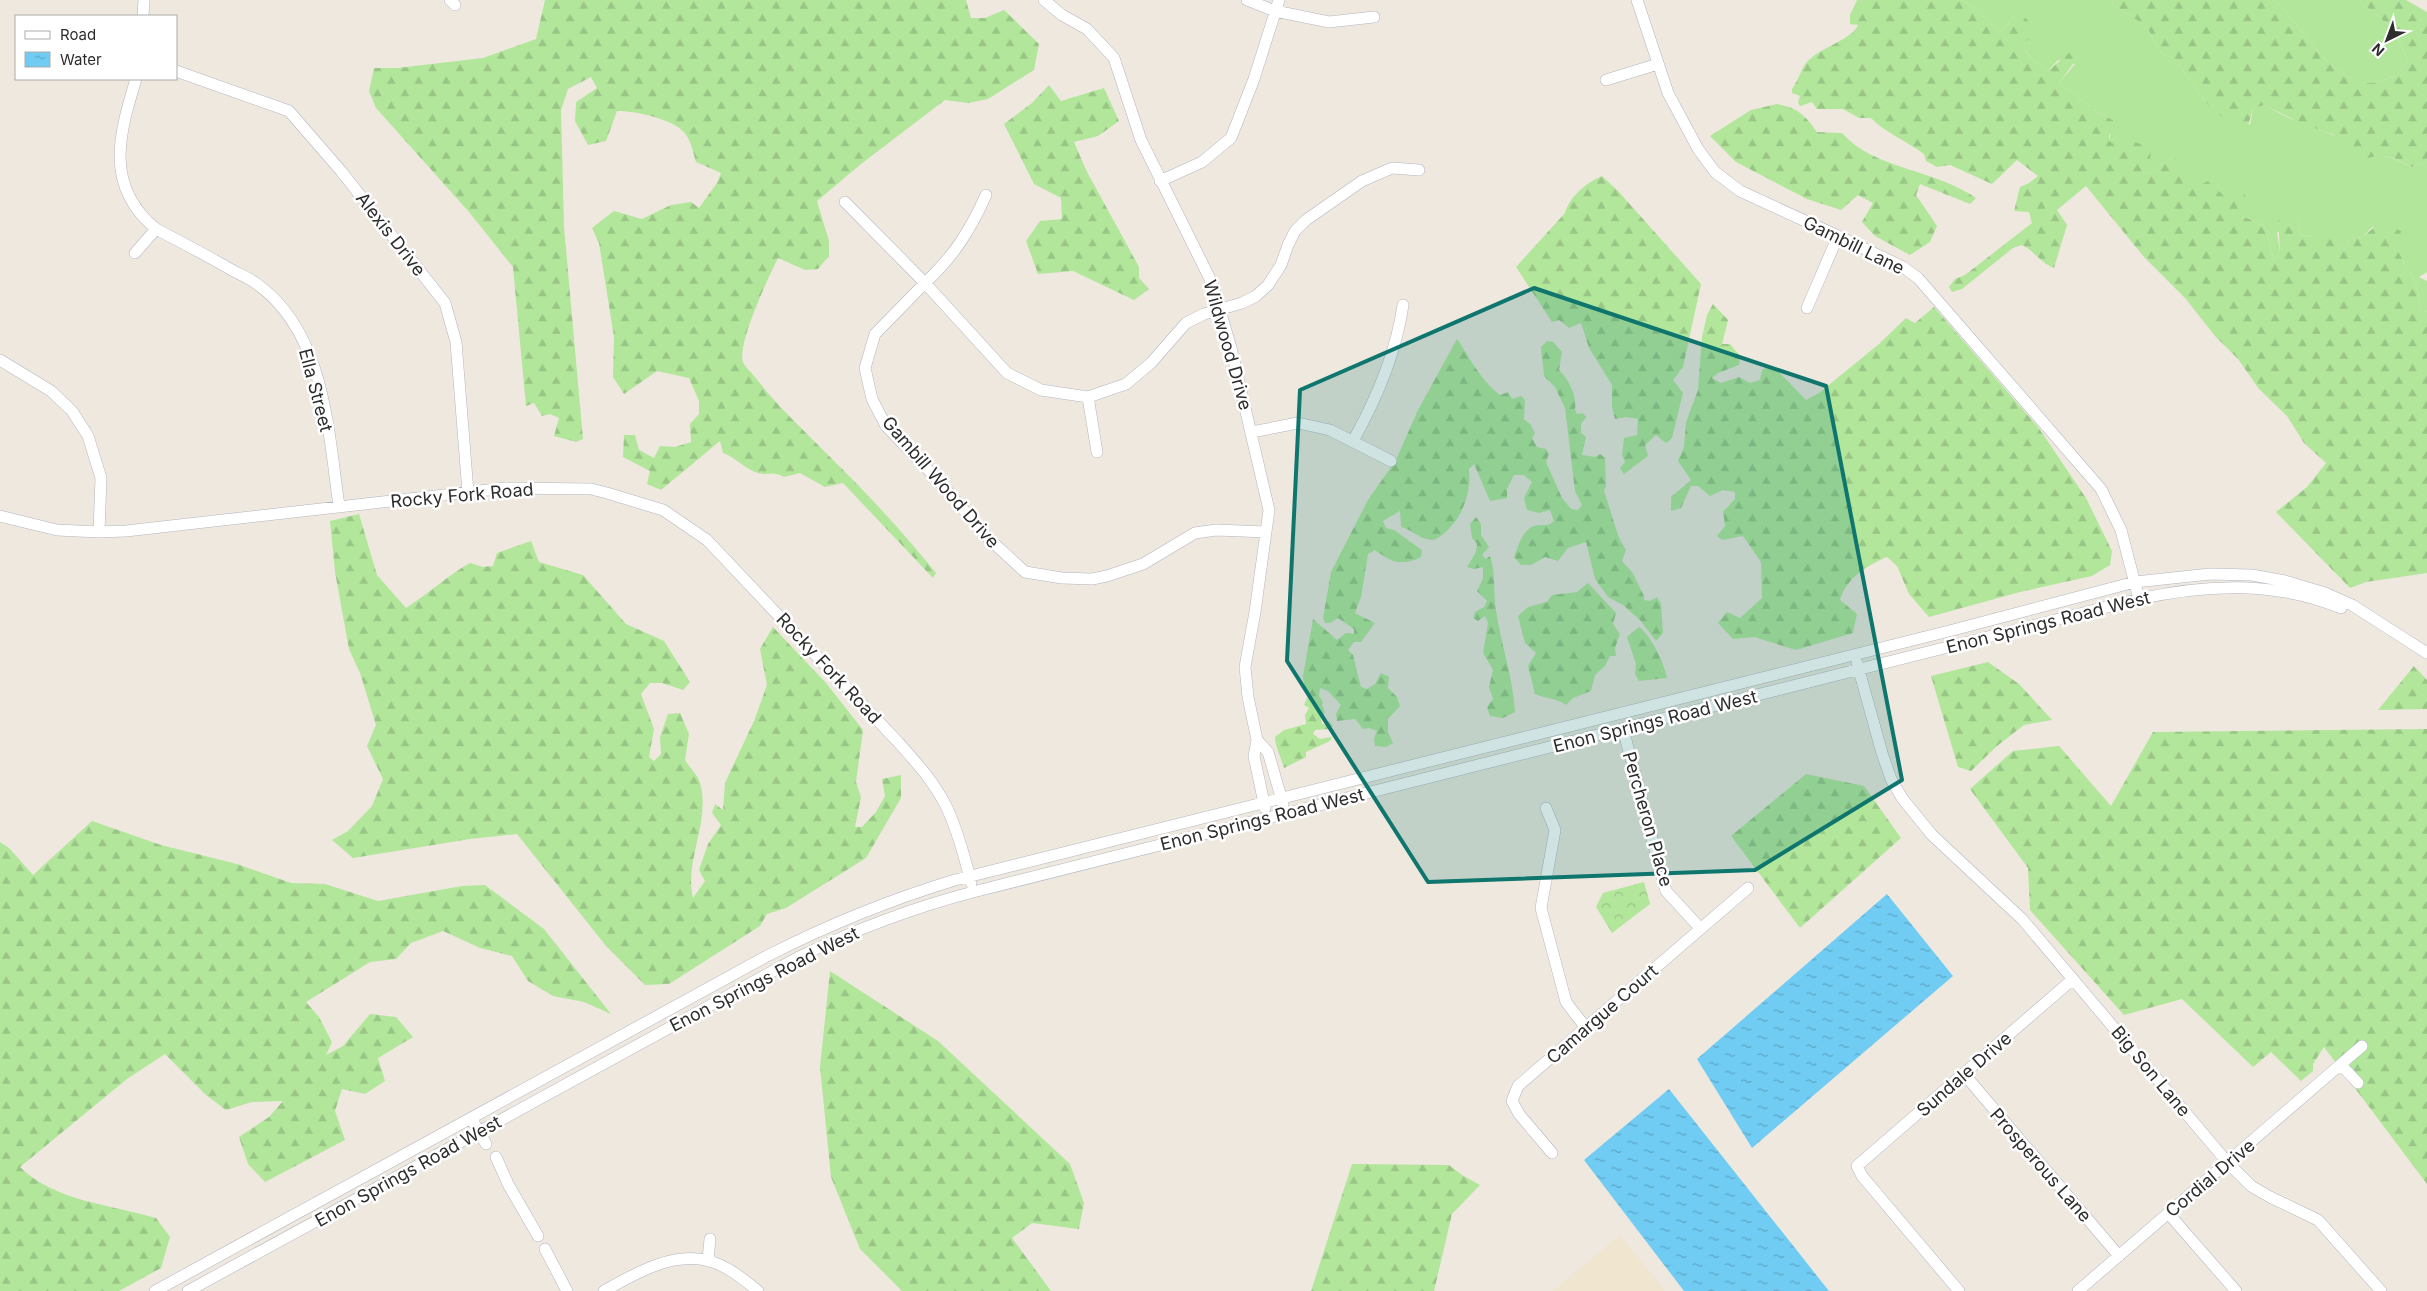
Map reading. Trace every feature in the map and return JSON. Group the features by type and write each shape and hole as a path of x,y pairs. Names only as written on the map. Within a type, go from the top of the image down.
{"street":[{"path":"143,15 144,0"},
{"name":"Wildwood Drive","path":"1044,0 1062,15 1087,29 1114,58 1126,88 1140,137 1160,181 1201,258 1212,283 1220,309 1252,432 1268,504 1266,532 1245,667 1248,697 1257,740 1254,756 1267,818"},
{"path":"1247,0 1277,5 1329,22 1374,17"},
{"name":"Gambill Lane","path":"1637,0 1672,100 1698,149 1715,172 1738,190 1903,267 1918,278 1969,334 2101,489 2121,530 2138,599"},
{"path":"1160,181 1202,162 1231,138 1254,79 1277,5"},
{"path":"1606,80 1658,64"},
{"name":"Alexis Drive","path":"178,72 288,111 341,171 445,303 456,342 468,492"},
{"name":"Ella Street","path":"136,80 126,113 118,155 129,197 144,218 156,228 257,284 277,303 296,328 310,351 326,415 339,506"},
{"path":"845,202 925,283 1007,373 1041,390 1088,397 1126,384 1151,362 1186,323 1256,296 1268,285 1281,265 1295,231 1306,220 1362,181 1392,168 1419,170"},
{"name":"Gambill Wood Drive","path":"986,196 974,223 947,262 875,334 865,368 872,399 886,426 937,479 988,538 1025,572 1070,578 1100,577 1143,564 1195,533 1216,530 1266,532"},
{"path":"135,253 156,228"},
{"path":"1807,308 1838,236"},
{"path":"1353,441 1384,378 1403,305"},
{"path":"0,360 50,391 72,411 88,436 101,478 99,532"},
{"path":"1088,397 1096,452"},
{"path":"1252,432 1298,423 1330,430 1391,460"},
{"name":"Rocky Fork Road","path":"0,516 57,530 99,532 506,488 590,489 663,510 707,540 898,742 926,775 946,808 973,892"},
{"name":"Enon Springs Road West","path":"155,1291 823,927 892,899 955,880 2135,582 2210,574 2252,575 2286,582 2325,593 2352,605 2404,639"},
{"name":"Enon Springs Road West","path":"188,1291 797,958 834,940 894,916 973,892 2138,599 2212,587 2266,589 2332,604 2404,639"},
{"path":"2404,639 2427,653"},
{"name":"Big Son Lane","path":"1855,654 1891,779 1902,798 1932,835 2022,919 2228,1163 2252,1186 2270,1197 2318,1220 2381,1291"},
{"name":"Percheron Place","path":"1623,729 1666,891 1700,928"},
{"name":"Wildwood Drive","path":"1257,740 1268,752 1286,813"},
{"path":"1546,808 1554,830 1541,908 1566,1002 1586,1028"},
{"name":"Camargue Court","path":"1552,1153 1519,1114 1512,1101 1518,1086 1748,888"},
{"name":"Sundale Drive","path":"1959,1291 1858,1170 1857,1166 2074,979"},
{"name":"Cordial Drive","path":"2078,1291 2362,1046"},
{"path":"2341,1065 2358,1083"},
{"name":"Prosperous Lane","path":"1964,1074 2119,1256"},
{"path":"471,1118 486,1144"},
{"path":"496,1157 508,1184 538,1236"},
{"path":"2168,1213 2236,1291"},
{"path":"708,1260 710,1239"},
{"path":"544,1249 567,1291"},
{"path":"604,1291 646,1268 673,1261 708,1260 734,1272 758,1291"}],"highlighted area":[{"path":"1534,288 1826,386 1902,780 1755,870 1428,882 1287,661 1300,390"}],"shaded area":[{"path":"1620,1235 1665,1291 1553,1291"}],"green space":[{"path":"545,0 966,0 971,18 985,18 1004,10 1039,44 1034,70 988,99 968,103 945,100 861,164 817,201 829,241 829,256 818,269 805,270 778,258 755,310 742,353 745,366 763,388 897,527 936,573 933,578 843,483 825,487 800,473 784,477 773,473 758,473 723,453 720,441 661,490 647,484 650,471 623,457 624,435 635,435 639,450 654,458 660,446 675,447 691,442 690,424 699,414 699,401 689,378 657,371 624,394 613,377 614,337 599,243 592,228 614,211 642,219 671,205 691,202 699,208 717,183 721,173 696,162 688,139 678,127 661,119 633,112 617,111 606,141 588,145 575,121 576,102 597,88 591,77 568,89 561,110 564,227 583,439 576,442 554,436 559,418 550,414 542,416 534,403 526,406 513,267 469,212 376,108 369,91 374,68 397,68 483,58 536,39"},
{"path":"1857,0 1961,0 1972,6 1998,30 2005,28 2016,13 2024,17 2030,25 2033,37 2023,43 2024,48 2029,56 2040,66 2048,71 2071,51 2079,56 2059,83 2099,113 2113,120 2113,131 2109,135 2109,141 2116,145 2123,140 2138,143 2151,150 2150,160 2142,172 2147,174 2174,157 2188,168 2190,190 2208,181 2224,196 2240,189 2249,200 2240,215 2265,226 2274,261 2280,252 2278,220 2290,211 2297,215 2300,235 2315,237 2333,227 2338,233 2338,245 2345,249 2349,239 2363,237 2380,222 2401,231 2398,251 2417,286 2420,306 2427,312 2427,573 2366,582 2350,588 2276,512 2307,487 2326,463 2304,443 2287,416 2259,389 2238,359 2215,336 2185,298 2144,257 2086,186 2057,210 2067,225 2054,268 2022,245 2013,248 1962,289 1952,292 1949,287 1955,279 1965,275 2032,223 2029,212 2014,211 2020,187 2038,176 2017,160 1992,184 1950,165 1937,167 1926,161 1924,154 1871,118 1859,118 1843,109 1817,109 1812,102 1800,106 1798,102 1800,96 1792,93 1792,89 1803,68 1812,57 1850,35 1855,30 1858,25 1850,24 1850,15"},
{"path":"1961,0 2112,0 2113,5 2140,22 2149,31 2163,55 2174,58 2207,104 2250,125 2253,109 2264,105 2289,118 2336,136 2344,150 2358,160 2373,156 2385,156 2411,167 2427,162 2427,272 2419,277 2427,281 2427,312 2420,306 2417,286 2398,251 2372,227 2363,237 2349,239 2345,249 2338,245 2338,233 2315,237 2300,235 2297,215 2277,233 2280,252 2274,261 2265,226 2240,215 2224,197 2190,190 2174,157 2147,174 2142,172 2109,141 2113,120 2099,113 2059,83 2075,64 2058,60 2048,71 2032,59 2021,40 2016,13 2005,28 1998,30 1972,6"},
{"path":"2112,0 2274,0 2326,61 2338,71 2352,78 2370,83 2397,76 2408,59 2391,27 2358,0 2406,0 2427,12 2427,162 2411,167 2397,159 2385,156 2358,161 2344,150 2334,148 2335,135 2303,124 2264,105 2253,109 2247,129 2223,118 2207,104 2174,58 2163,55 2149,31 2140,22 2113,5"},
{"path":"2274,0 2358,0 2391,27 2408,59 2397,76 2370,83 2352,78 2338,71 2326,61"},
{"path":"1049,85 1061,101 1104,88 1119,121 1098,136 1074,142 1086,170 1139,267 1139,278 1149,289 1134,300 1073,271 1038,274 1026,241 1040,221 1062,219 1061,198 1034,184 1004,124 1032,103"},
{"path":"1777,104 1796,110 1809,121 1817,132 1842,133 1855,145 1871,154 1888,162 1943,181 1976,198 1970,204 1920,184 1916,195 1937,226 1930,242 1910,255 1875,236 1862,222 1873,203 1858,195 1841,210 1807,199 1736,162 1710,136 1751,110"},
{"path":"1602,176 1618,191 1701,284 1683,367 1673,380 1683,393 1672,438 1666,443 1656,435 1645,445 1648,456 1624,474 1620,468 1625,462 1622,455 1624,438 1637,435 1638,419 1626,417 1615,419 1612,407 1612,385 1589,348 1581,323 1569,328 1559,320 1552,322 1516,267 1565,213 1575,196 1590,182"},
{"path":"1713,304 1728,320 1722,344 1730,344 1740,356 1739,365 1718,373 1712,378 1721,383 1739,377 1750,383 1760,380 1762,370 1769,366 1774,367 1806,400 1819,393 1879,344 1906,318 1915,323 1934,307 2038,427 2086,498 2112,551 2110,565 2092,576 2020,592 1929,617 1909,594 1897,566 1887,557 1859,573 1843,592 1840,600 1857,614 1853,633 1796,650 1754,637 1733,639 1718,623 1727,612 1740,618 1762,598 1761,562 1743,536 1722,540 1717,536 1725,526 1723,512 1735,499 1735,492 1723,490 1710,496 1698,486 1691,486 1681,508 1671,511 1671,497 1691,480 1678,461 1684,447 1686,422 1698,390 1702,337 1707,315"},
{"path":"1457,339 1481,376 1493,389 1500,395 1508,392 1512,399 1521,396 1525,400 1524,419 1530,424 1535,433 1532,438 1537,447 1546,449 1549,454 1546,462 1562,498 1571,509 1578,510 1582,505 1575,491 1565,408 1555,387 1544,376 1541,347 1547,341 1553,342 1562,352 1559,370 1572,388 1577,414 1583,413 1586,417 1581,424 1581,433 1586,437 1582,455 1595,457 1600,454 1605,458 1606,486 1604,491 1619,538 1626,550 1622,561 1632,572 1644,596 1644,600 1650,601 1657,597 1661,604 1663,633 1656,641 1640,620 1623,605 1608,597 1595,579 1586,542 1568,548 1558,561 1545,557 1531,565 1521,565 1514,557 1522,536 1529,528 1547,525 1554,521 1550,510 1539,513 1527,510 1524,498 1532,482 1524,475 1514,475 1507,489 1507,498 1490,501 1474,464 1469,469 1468,490 1462,510 1450,527 1434,540 1424,538 1401,527 1400,511 1383,521 1386,528 1394,530 1422,550 1421,557 1408,562 1397,562 1386,558 1375,550 1368,554 1361,597 1355,613 1375,623 1361,642 1354,642 1348,650 1353,655 1361,687 1367,689 1375,684 1381,673 1389,677 1388,688 1397,697 1400,706 1388,719 1388,732 1393,743 1386,747 1375,746 1374,738 1377,731 1369,728 1363,729 1355,719 1337,721 1336,714 1341,705 1328,691 1320,688 1319,696 1323,702 1322,706 1325,712 1321,719 1322,724 1327,724 1329,721 1333,726 1329,729 1315,730 1313,734 1320,739 1332,737 1330,741 1306,752 1306,757 1284,768 1275,737 1284,730 1306,724 1305,715 1309,708 1304,705 1309,694 1305,692 1303,676 1313,619 1337,640 1346,633 1354,634 1354,629 1338,618 1330,623 1325,623 1323,618 1331,572 1368,500 1396,460 1418,410"},
{"path":"359,514 377,575 406,608 470,563 483,567 493,566 497,553 531,541 539,562 583,575 626,624 664,641 690,682 683,690 662,683 650,683 641,694 654,729 649,757 654,761 661,754 660,737 668,714 680,713 689,734 685,760 699,780 702,798 700,827 692,869 691,884 693,898 705,881 699,870 708,844 721,825 712,813 715,804 723,810 725,783 754,721 767,685 760,649 773,627 826,683 863,730 856,782 861,797 855,827 862,827 876,812 885,796 882,779 901,775 901,798 866,858 786,908 767,914 760,926 669,984 645,985 606,946 517,834 470,839 353,858 332,840 348,831 372,806 383,779 367,746 376,725 360,673 349,649 335,572 330,521"},
{"path":"1476,517 1481,524 1481,535 1489,547 1482,555 1486,559 1490,556 1492,562 1496,610 1514,699 1515,712 1503,718 1490,716 1487,707 1493,699 1489,687 1493,670 1483,653 1488,623 1485,616 1478,621 1473,618 1475,612 1484,607 1487,601 1477,591 1483,578 1483,567 1474,569 1467,567 1476,552 1477,544 1472,538 1470,524"},
{"path":"1588,583 1616,613 1613,624 1620,634 1615,648 1616,656 1610,656 1605,666 1595,675 1591,691 1573,698 1566,705 1535,694 1528,666 1536,653 1525,643 1518,616 1528,607 1547,602 1552,595 1577,592"},
{"path":"1639,627 1644,631 1657,651 1667,678 1639,681 1635,674 1636,664 1627,637"},
{"path":"1988,662 2019,684 2052,720 2024,725 1997,746 1971,771 1958,767 1931,676"},
{"path":"2414,666 2427,680 2427,709 2378,710"},
{"path":"2427,729 2427,1184 2324,1047 2313,1064 2313,1071 2301,1081 2271,1052 2253,1067 2182,999 2124,1015 2030,910 2028,868 1970,789 2013,751 2059,746 2111,806 2153,732"},
{"path":"1806,774 1864,786 1901,838 1800,928 1731,836"},
{"path":"92,821 161,845 237,864 291,883 325,884 378,901 462,886 485,885 544,929 611,1014 584,1002 553,996 528,981 512,956 480,948 443,931 411,943 396,959 370,962 306,1002 319,1017 332,1042 326,1055 343,1046 370,1014 396,1017 413,1037 378,1058 385,1081 365,1094 342,1089 335,1111 345,1140 265,1182 248,1164 239,1137 269,1117 283,1101 252,1102 226,1110 206,1095 165,1054 127,1079 20,1167 34,1178 66,1195 156,1218 170,1237 161,1268 119,1291 0,1291 0,842 9,848 33,875"},
{"path":"1644,882 1650,904 1612,933 1596,907 1603,893"},
{"path":"830,971 938,1041 1070,1164 1084,1203 1079,1229 1032,1223 1012,1238 1051,1291 902,1291 860,1249 831,1177 820,1067"},
{"path":"1352,1164 1449,1165 1480,1185 1452,1214 1434,1291 1311,1291"}],"water":[{"path":"1887,894 1953,976 1752,1148 1697,1059"},
{"path":"1669,1089 1829,1291 1684,1291 1584,1160"}]}
